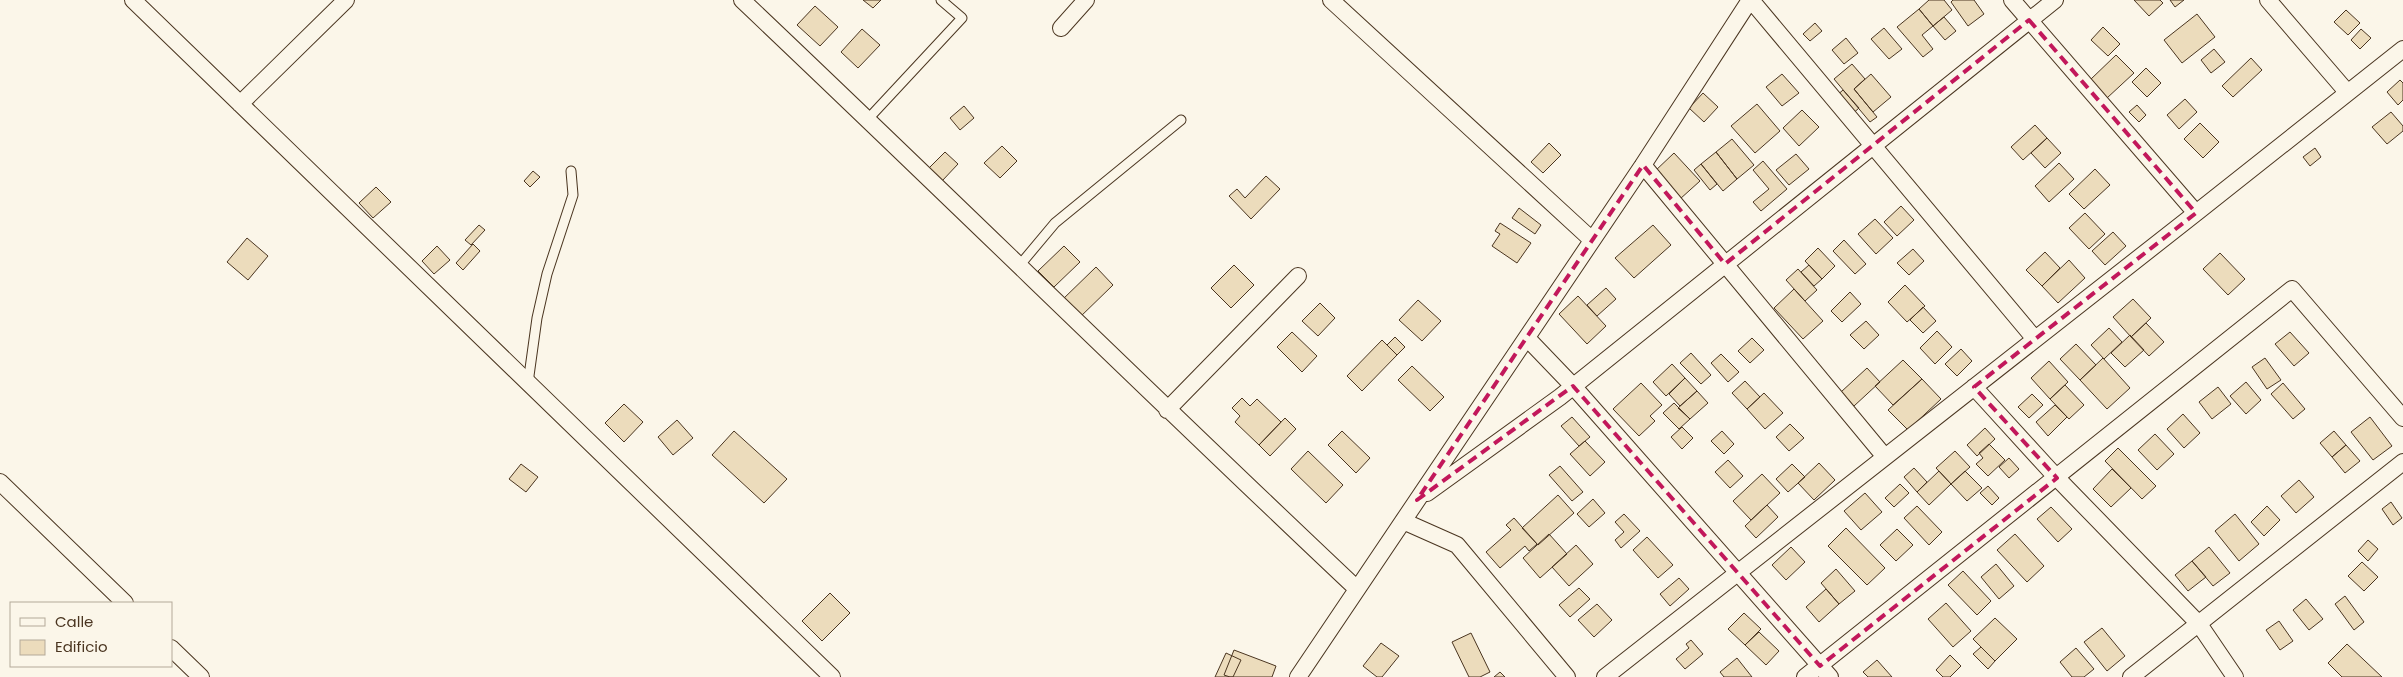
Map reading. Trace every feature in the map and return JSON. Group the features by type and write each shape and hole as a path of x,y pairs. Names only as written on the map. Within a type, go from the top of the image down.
{"street":[{"path":"132,0 832,677"},
{"path":"240,104 346,0"},
{"path":"742,0 868,119 1167,410 1357,589"},
{"path":"1061,28 1086,0"},
{"path":"1331,0 1592,240"},
{"path":"1298,677 1643,165 1751,0 2035,339"},
{"path":"2012,0 2196,213"},
{"path":"1417,500 1574,386 2055,0"},
{"path":"2268,0 2347,92"},
{"path":"1605,677 2403,49"},
{"path":"1643,165 1886,457"},
{"path":"1167,410 1298,276"},
{"path":"1806,677 1825,671 2057,478 2292,290 2403,418"},
{"path":"1527,338 1574,386 1825,671"},
{"path":"1974,387 2057,478 2199,624 2235,677"},
{"path":"2131,677 2403,462"},
{"path":"0,482 124,602"},
{"path":"1403,521 1457,545 1567,677"},
{"path":"172,649 201,677"}],"lane":[{"path":"868,119 962,18 941,0"},
{"path":"1019,266 1055,223 1181,120"},
{"path":"528,383 536,318 573,195 571,171"}],"highlighted area":[{"path":"2029,20 2196,213 1974,387 2057,478 1820,666 1573,386 1417,500 1643,165 1725,264"}],"building":[{"path":"863,0 881,0 873,8"},
{"path":"1929,0 1944,0 1952,10 1933,26 1919,9"},
{"path":"1953,0 1974,0 1984,14 1968,26 1951,2"},
{"path":"2134,0 2160,0 2163,3 2149,16"},
{"path":"2170,0 2184,0 2175,7"},
{"path":"815,6 838,27 820,46 797,25"},
{"path":"1919,9 1933,26 1922,35 1933,49 1923,57 1897,27"},
{"path":"2346,10 2360,23 2348,35 2334,22"},
{"path":"2197,14 2215,37 2182,63 2164,40"},
{"path":"1944,17 1956,31 1945,40 1933,26"},
{"path":"1815,23 1822,31 1810,41 1803,34"},
{"path":"2103,27 2120,44 2108,56 2091,40"},
{"path":"1884,28 1902,49 1889,59 1871,39"},
{"path":"862,29 880,45 858,68 841,52"},
{"path":"2361,29 2371,38 2360,49 2351,40"},
{"path":"1846,38 1858,53 1844,64 1832,50"},
{"path":"2214,49 2225,62 2211,73 2201,60"},
{"path":"2116,55 2134,73 2107,98 2090,80"},
{"path":"2251,58 2262,70 2233,97 2222,86"},
{"path":"1852,64 1865,79 1854,89 1877,117 1870,122 1834,79"},
{"path":"2146,68 2161,83 2147,97 2132,82"},
{"path":"1782,74 1799,93 1782,106 1766,87"},
{"path":"1871,74 1891,97 1873,112 1854,89"},
{"path":"2400,80 2403,83 2403,100 2398,105 2387,92"},
{"path":"1843,90 1859,108 1850,116 1835,97"},
{"path":"1703,93 1718,107 1704,122 1689,108"},
{"path":"2185,99 2197,112 2179,129 2167,115"},
{"path":"1757,104 1780,131 1755,153 1731,126"},
{"path":"2137,105 2146,115 2139,122 2129,112"},
{"path":"964,106 974,118 960,130 950,118"},
{"path":"1802,110 1819,127 1799,146 1783,128"},
{"path":"2391,112 2403,126 2403,131 2387,144 2372,127"},
{"path":"2200,123 2219,142 2203,158 2184,139"},
{"path":"2035,125 2047,138 2023,160 2011,147"},
{"path":"2047,138 2061,153 2045,168 2031,153"},
{"path":"1732,139 1754,165 1737,179 1716,152"},
{"path":"1549,143 1561,155 1543,173 1531,162"},
{"path":"1002,146 1017,161 1000,178 984,163"},
{"path":"2315,148 2321,157 2310,166 2303,157"},
{"path":"945,152 958,164 942,181 929,168"},
{"path":"1716,152 1737,179 1723,191 1701,164"},
{"path":"1674,153 1700,181 1680,199 1654,172"},
{"path":"1796,154 1809,169 1789,185 1776,170"},
{"path":"1763,161 1787,189 1761,211 1753,202 1769,189 1753,170"},
{"path":"2059,163 2074,179 2049,202 2035,186"},
{"path":"1701,164 1717,184 1710,190 1694,170"},
{"path":"2095,169 2110,185 2084,209 2069,194"},
{"path":"533,171 540,177 530,187 524,181"},
{"path":"1266,176 1280,189 1251,219 1229,196 1237,189 1245,198"},
{"path":"376,187 391,202 373,218 359,203"},
{"path":"1901,206 1914,220 1897,236 1884,222"},
{"path":"1519,208 1541,225 1535,234 1512,218"},
{"path":"2085,213 2105,234 2089,249 2069,228"},
{"path":"1875,219 1893,238 1876,254 1858,234"},
{"path":"1500,223 1531,243 1517,263 1492,246 1500,234 1495,231"},
{"path":"479,225 485,230 471,245 465,240"},
{"path":"1653,225 1671,245 1634,278 1615,258"},
{"path":"2113,232 2126,246 2105,265 2092,251"},
{"path":"247,238 268,256 248,280 227,262"},
{"path":"1844,240 1866,264 1855,274 1833,251"},
{"path":"473,244 480,251 463,270 456,263"},
{"path":"437,246 450,260 434,274 422,261"},
{"path":"1064,246 1080,262 1054,287 1038,271"},
{"path":"1818,248 1835,266 1822,279 1805,261"},
{"path":"1913,249 1924,261 1909,275 1897,263"},
{"path":"2045,252 2060,268 2042,286 2026,270"},
{"path":"2220,253 2245,279 2228,295 2203,269"},
{"path":"2069,260 2085,278 2058,303 2042,286"},
{"path":"1234,265 1254,285 1231,308 1211,288"},
{"path":"1809,265 1822,279 1814,286 1801,272"},
{"path":"1096,267 1113,285 1078,319 1061,301"},
{"path":"1798,269 1817,290 1805,301 1786,280"},
{"path":"1905,285 1925,306 1907,322 1888,302"},
{"path":"1606,288 1616,299 1597,316 1587,305"},
{"path":"1794,289 1823,321 1803,339 1774,308"},
{"path":"1850,292 1861,304 1842,322 1831,311"},
{"path":"1578,296 1606,326 1587,344 1559,314"},
{"path":"2133,299 2151,318 2131,337 2113,317"},
{"path":"1418,300 1441,321 1422,341 1399,320"},
{"path":"1320,303 1335,318 1318,336 1302,321"},
{"path":"1923,307 1936,321 1923,333 1910,320"},
{"path":"1866,321 1879,335 1864,349 1850,335"},
{"path":"2146,323 2164,342 2149,356 2131,337"},
{"path":"2109,328 2122,342 2104,359 2091,345"},
{"path":"1937,331 1952,347 1935,364 1920,348"},
{"path":"1292,332 1317,356 1302,372 1277,347"},
{"path":"2290,332 2309,353 2294,366 2275,344"},
{"path":"2130,335 2144,350 2125,367 2111,353"},
{"path":"1395,337 1405,347 1397,355 1387,345"},
{"path":"1752,338 1764,350 1750,363 1738,351"},
{"path":"1382,340 1397,355 1362,391 1347,376"},
{"path":"2076,344 2096,365 2080,380 2060,359"},
{"path":"1961,349 1972,361 1957,376 1945,364"},
{"path":"1691,353 1711,375 1701,384 1680,363"},
{"path":"1721,354 1739,372 1728,382 1711,363"},
{"path":"2103,358 2130,388 2107,409 2080,380"},
{"path":"2265,358 2281,380 2267,389 2252,367"},
{"path":"1903,360 1922,379 1893,405 1875,386"},
{"path":"2049,361 2068,382 2050,399 2031,378"},
{"path":"1672,364 1685,378 1666,396 1653,382"},
{"path":"1412,366 1444,397 1430,411 1398,380"},
{"path":"1867,368 1880,382 1854,406 1841,392"},
{"path":"1685,378 1697,391 1680,406 1669,394"},
{"path":"1922,379 1941,399 1908,430 1888,410"},
{"path":"1745,381 1760,397 1747,409 1732,393"},
{"path":"2246,382 2261,400 2246,414 2230,396"},
{"path":"1641,383 1662,405 1650,416 1655,421 1639,436 1613,409"},
{"path":"2283,383 2305,409 2293,419 2271,394"},
{"path":"2065,385 2084,405 2069,419 2050,399"},
{"path":"2218,387 2231,404 2212,419 2199,402"},
{"path":"1697,391 1708,403 1690,419 1678,408"},
{"path":"1764,393 1783,413 1765,429 1747,409"},
{"path":"2032,394 2043,405 2029,418 2018,407"},
{"path":"1242,398 1250,406 1257,399 1281,422 1259,445 1235,422 1240,416 1232,408"},
{"path":"1674,403 1690,419 1679,429 1663,413"},
{"path":"624,404 643,422 624,442 605,423"},
{"path":"2055,405 2067,417 2048,436 2036,422"},
{"path":"2183,414 2200,433 2184,448 2167,429"},
{"path":"1572,417 1590,437 1579,446 1561,426"},
{"path":"2370,417 2392,446 2373,460 2351,432"},
{"path":"1285,418 1296,429 1270,456 1259,445"},
{"path":"677,420 693,438 673,455 658,437"},
{"path":"1790,424 1804,438 1789,451 1776,437"},
{"path":"1682,427 1693,438 1682,449 1671,437"},
{"path":"1985,428 1995,439 1977,456 1967,445"},
{"path":"734,431 787,479 764,503 712,455"},
{"path":"1342,431 1370,458 1356,473 1328,445"},
{"path":"1722,431 1734,444 1724,454 1711,441"},
{"path":"2334,431 2346,445 2332,457 2320,443"},
{"path":"2155,434 2174,454 2157,470 2138,450"},
{"path":"1585,441 1605,462 1590,476 1570,454"},
{"path":"1989,444 2005,460 1988,476 1976,464 1983,458 1979,453"},
{"path":"2346,445 2360,461 2345,473 2332,457"},
{"path":"2118,448 2156,486 2142,499 2105,461"},
{"path":"1308,451 1343,485 1326,503 1291,469"},
{"path":"1955,451 1970,467 1951,484 1936,468"},
{"path":"2009,458 2019,469 2009,478 1999,467"},
{"path":"1728,460 1743,476 1730,488 1715,472"},
{"path":"1819,463 1835,480 1814,500 1798,483"},
{"path":"521,464 538,477 526,492 509,479"},
{"path":"1792,464 1805,477 1788,492 1776,479"},
{"path":"1560,466 1583,492 1572,501 1549,475"},
{"path":"1914,468 1927,482 1917,492 1904,477"},
{"path":"2112,469 2131,488 2111,507 2093,489"},
{"path":"1939,471 1951,484 1929,505 1917,492"},
{"path":"1965,471 1982,488 1967,501 1951,484"},
{"path":"1762,474 1780,493 1751,520 1733,501"},
{"path":"2299,480 2314,497 2296,513 2281,496"},
{"path":"1900,484 1909,493 1894,507 1885,498"},
{"path":"1988,486 1999,498 1992,505 1980,493"},
{"path":"1865,493 1882,512 1861,530 1844,511"},
{"path":"1558,495 1574,513 1538,545 1522,528"},
{"path":"1593,499 1605,513 1589,527 1577,514"},
{"path":"2391,502 2402,518 2393,525 2382,509"},
{"path":"1767,505 1778,517 1756,538 1745,526"},
{"path":"1917,506 1942,532 1929,545 1904,518"},
{"path":"2267,506 2280,520 2264,536 2251,522"},
{"path":"2051,507 2072,529 2058,542 2037,519"},
{"path":"1624,514 1640,531 1621,548 1615,540 1624,532 1615,522"},
{"path":"2235,514 2259,544 2239,561 2215,531"},
{"path":"1514,518 1537,544 1529,551 1525,546 1500,568 1486,552 1511,530 1506,525"},
{"path":"1846,528 1885,568 1867,585 1828,546"},
{"path":"1897,529 1913,545 1896,561 1880,545"},
{"path":"1549,534 1567,554 1540,578 1523,558"},
{"path":"2015,534 2044,566 2027,582 1997,550"},
{"path":"1647,537 1673,565 1658,578 1633,550"},
{"path":"2368,540 2378,549 2368,561 2358,551"},
{"path":"1576,545 1593,564 1569,586 1552,567"},
{"path":"1791,547 1805,562 1786,580 1772,565"},
{"path":"2209,547 2230,573 2213,586 2192,561"},
{"path":"2192,561 2206,577 2188,591 2175,575"},
{"path":"2362,562 2378,577 2364,591 2348,576"},
{"path":"1996,564 2014,586 1999,599 1981,577"},
{"path":"1836,569 1855,591 1839,604 1821,583"},
{"path":"1963,571 1991,601 1977,615 1948,585"},
{"path":"1679,578 1689,589 1670,606 1660,594"},
{"path":"1579,588 1590,599 1570,617 1559,605"},
{"path":"1826,589 1839,604 1819,622 1806,607"},
{"path":"830,593 850,613 822,641 802,621"},
{"path":"2345,596 2364,622 2354,630 2335,604"},
{"path":"2306,599 2323,619 2309,630 2293,610"},
{"path":"1946,603 1971,631 1953,647 1928,619"},
{"path":"1597,604 1612,620 1594,637 1578,620"},
{"path":"1744,613 1761,629 1745,645 1728,629"},
{"path":"1995,618 2017,639 1995,661 1973,639"},
{"path":"2279,621 2293,641 2280,650 2266,630"},
{"path":"2102,628 2125,656 2107,671 2084,642"},
{"path":"1759,632 1779,651 1766,665 1745,645"},
{"path":"1471,633 1490,672 1480,677 1469,677 1452,642"},
{"path":"1691,640 1703,654 1685,669 1676,659 1689,648 1686,644"},
{"path":"1381,643 1399,656 1382,677 1377,677 1363,666"},
{"path":"2347,644 2382,677 2342,677 2328,663"},
{"path":"1981,647 1995,661 1988,669 1973,654"},
{"path":"2076,648 2094,669 2084,677 2072,677 2060,662"},
{"path":"1234,650 1276,666 1272,677 1230,677 1224,675"},
{"path":"1226,653 1241,660 1233,677 1215,677"},
{"path":"1950,655 1961,666 1950,677 1943,677 1936,670"},
{"path":"1737,658 1752,677 1724,677 1720,672"},
{"path":"1877,660 1892,677 1868,677 1863,672"},
{"path":"1500,672 1505,677 1494,677"}]}
